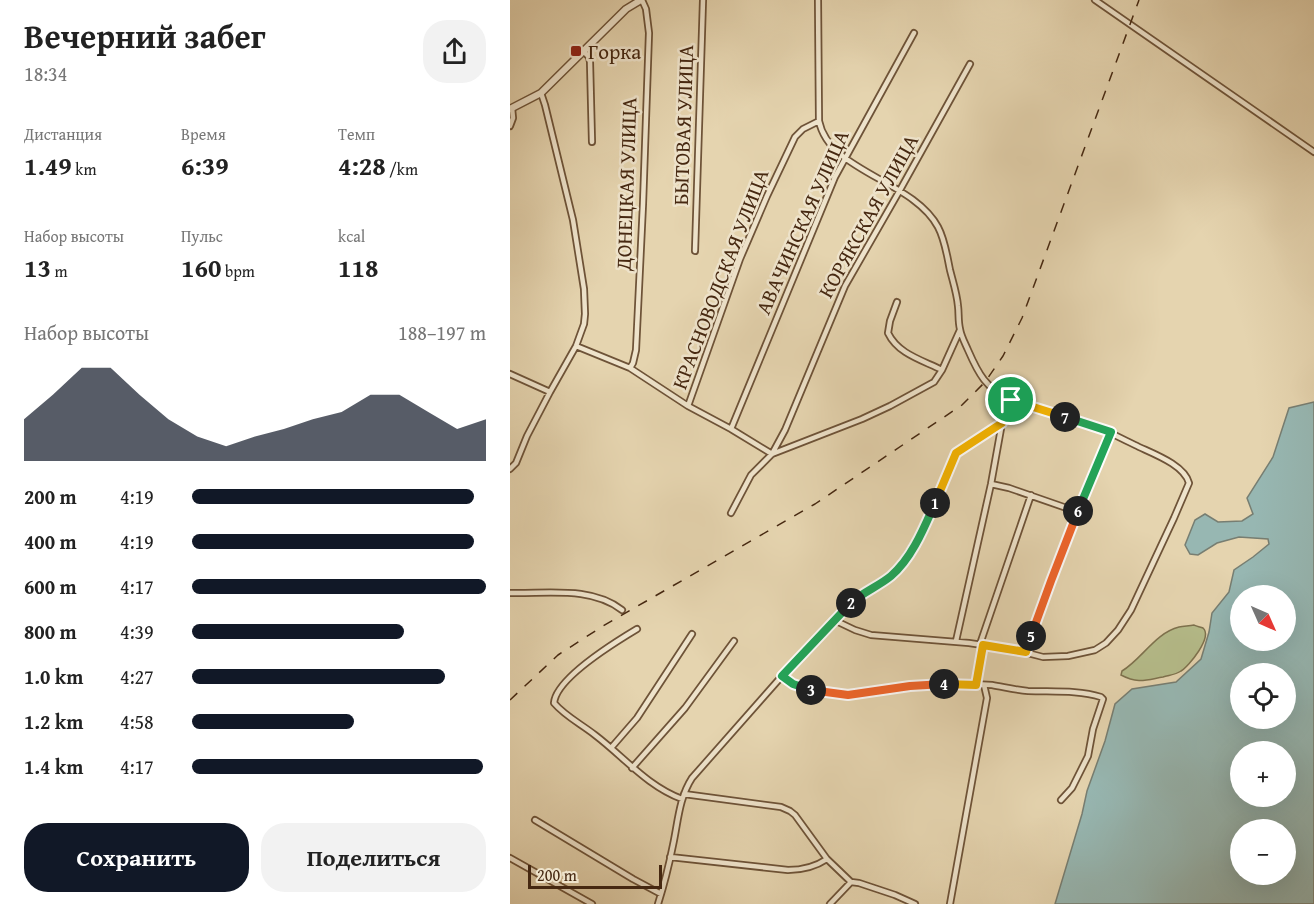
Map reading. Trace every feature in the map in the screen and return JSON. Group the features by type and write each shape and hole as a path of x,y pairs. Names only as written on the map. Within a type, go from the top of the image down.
{"street":[{"path":"510,126 513,118 511,109 541,93 626,9 641,0"},
{"name":"ДОНЕЦКАЯ УЛИЦА","path":"630,368 636,350 649,33 646,9 641,0"},
{"name":"БЫТОВАЯ УЛИЦА","path":"695,251 703,0"},
{"path":"818,0 819,121 825,140 845,157 925,208 939,229 958,305 960,330 981,377 989,386 1011,400 1111,432 1163,458 1187,478 1189,483 1131,610 1118,630 1106,643 1095,650 1043,657 981,644 871,635 834,620"},
{"path":"1095,0 1314,152"},
{"name":"АВАЧИНСКАЯ УЛИЦА","path":"731,429 845,157 914,33"},
{"path":"583,51 590,62 592,142"},
{"name":"КОРЯКСКАЯ УЛИЦА","path":"772,454 845,286 970,64"},
{"path":"510,469 516,463 527,436 576,346 585,314 583,280 570,210 541,93"},
{"name":"КРАСНОВОДСКАЯ УЛИЦА","path":"688,406 743,251 792,142 798,133 819,121"},
{"path":"897,302 888,328 893,342 906,353 942,370"},
{"path":"731,513 751,475 772,454 836,430 890,406 934,382 960,330"},
{"path":"576,346 630,368 688,406 772,454"},
{"path":"510,374 550,392"},
{"path":"956,641 991,484 1002,423 1011,400"},
{"path":"658,904 683,797 692,778 834,620 856,599 891,576 899,567 920,535 956,453 1002,423"},
{"path":"1026,652 1051,581 1111,432"},
{"path":"991,484 1078,512"},
{"path":"976,685 981,644 1030,495"},
{"path":"510,593 585,594 606,600 622,610"},
{"path":"637,629 617,641 570,677 555,696 556,706 664,791 683,797 781,807 790,811 827,859 851,882 895,894 915,904"},
{"path":"611,748 637,718 692,634"},
{"path":"632,768 685,708 734,641"},
{"path":"782,676 802,688 840,695 929,684 984,685 1023,690 1073,692 1101,697 1103,699 1093,729 1088,756 1072,788 1061,800"},
{"path":"950,904 987,698 984,685"},
{"path":"535,820 661,894"},
{"path":"670,857 788,870 807,868 827,859"},
{"path":"510,858 592,904"},
{"path":"830,904 851,882"}],"green space":[{"path":"1194,625 1203,628 1205,638 1194,658 1181,671 1142,680 1132,680 1121,675 1122,671 1170,630"}],"water":[{"path":"1314,402 1314,904 1055,904 1087,791 1105,741 1115,704 1132,689 1176,682 1201,659 1212,613 1230,588 1230,651 1296,651 1296,585 1231,585 1234,570 1269,544 1268,539 1239,537 1217,543 1198,555 1190,554 1185,545 1195,520 1205,514 1218,522 1242,521 1253,514 1247,498 1273,457 1289,408"}],"railway":[{"path":"510,700 558,655 603,626 815,504 962,405 985,382 1003,356 1022,318 1139,0"}],"place":[{"name":"Горка","path":"576,51"}],"route":[{"path":"1011,400 1111,432 1051,581 1026,652 983,645 976,685 929,684 840,695 805,689 788,681 782,676 834,620 856,599 891,576 899,567 920,535 956,453 1002,423 1011,400"}]}
